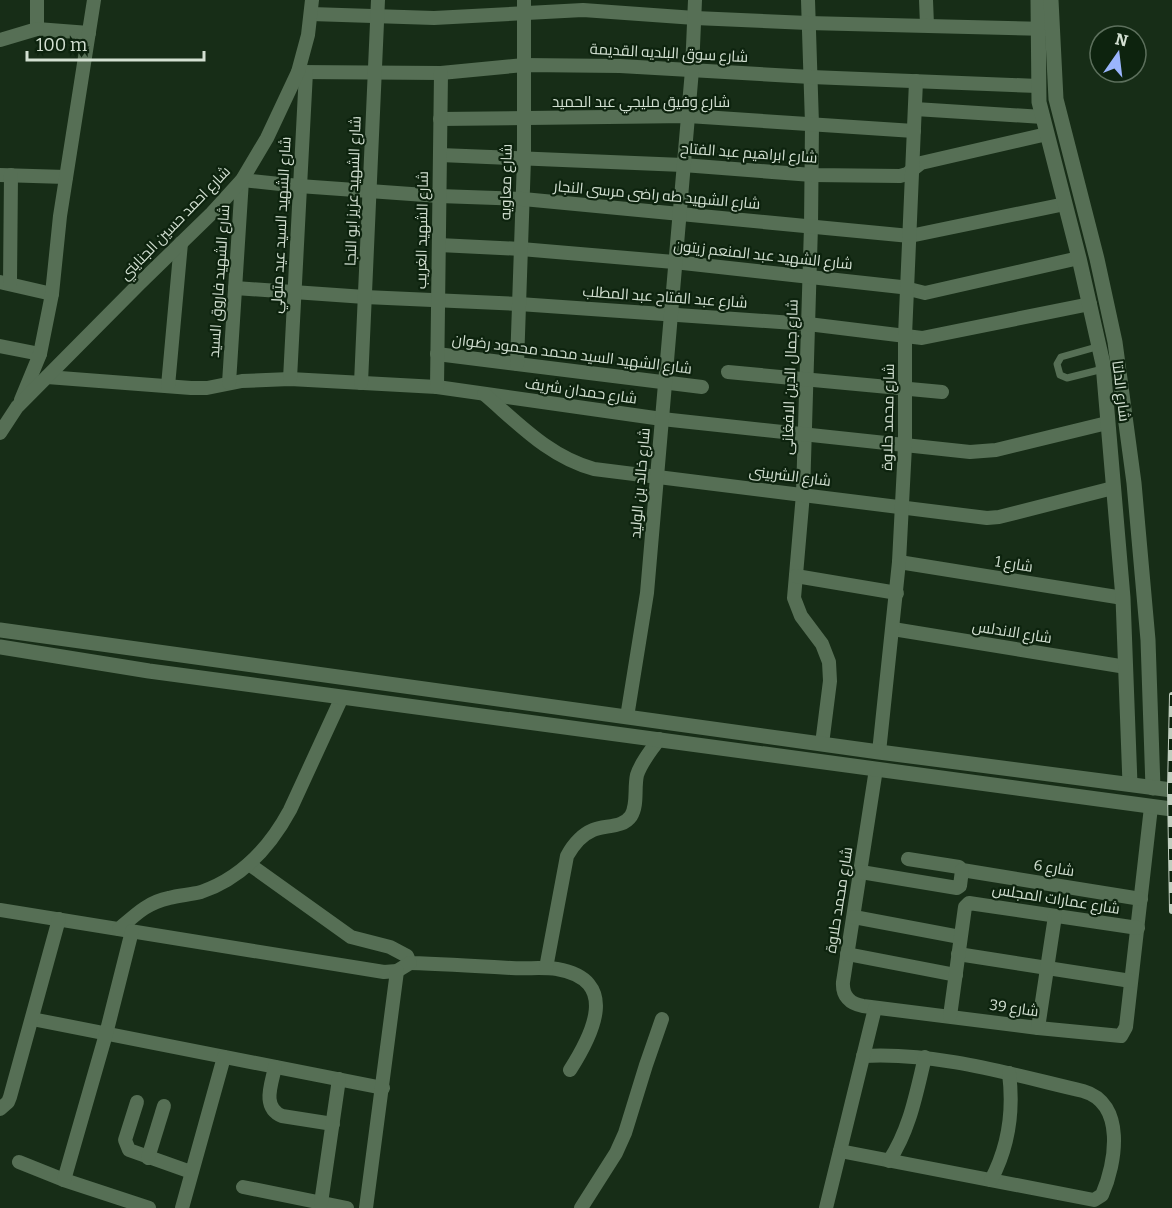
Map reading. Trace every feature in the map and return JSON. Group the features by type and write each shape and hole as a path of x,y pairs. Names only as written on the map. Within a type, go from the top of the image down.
{"main road":[{"name":"شارع الدلتا","path":"1038,0 1058,107 1097,259 1115,342 1108,365 1107,418 1123,598 1130,784"},
{"name":"شارع الدلتا","path":"1051,0 1038,86 1039,102 1100,346 1124,409 1140,536 1148,630 1153,788"},
{"path":"1100,346 1115,342"},
{"path":"1107,418 1124,409"},
{"path":"0,630 879,752 1172,790"},
{"path":"0,647 148,671 1172,809"},
{"path":"1127,700 1150,699"},
{"path":"683,743 685,725"}],"street":[{"path":"38,0 38,29"},
{"path":"17,407 40,354 52,294 66,177 94,0"},
{"name":"شارع الشهيد عزيز ابو النجا","path":"361,382 378,0"},
{"name":"شارع خالد بن الوليد","path":"627,717 647,593 692,70 695,0"},
{"name":"شارع جمال الدين الافغانى","path":"808,0 812,124 811,226 803,494 794,598 798,611 818,636 829,662 830,681 822,744"},
{"path":"926,0 927,25"},
{"path":"311,7 377,16 474,17 524,6 808,23 1045,29"},
{"name":"شارع معاويه","path":"517,364 524,159 524,6"},
{"name":"شارع احمد حسين الجنايني","path":"0,433 17,407 242,180 302,72 311,7"},
{"path":"0,40 38,29 89,33"},
{"name":"شارع سوق البلديه القديمة","path":"302,72 441,73 524,65 620,66 811,77 1038,86"},
{"name":"شارع الشهيد السيد عيد متولي","path":"290,379 302,72"},
{"name":"شارع الشهيد الغريب","path":"436,387 441,73"},
{"name":"شارع محمد حلاوة","path":"879,752 899,562 905,446 905,336 916,81"},
{"path":"915,109 1043,117"},
{"name":"شارع وفيق مليجي عبد الحميد","path":"440,119 688,116 914,131"},
{"name":"شارع ابراهيم عبد الفتاح","path":"440,155 683,165 812,175 900,176 908,174 921,163 1047,134"},
{"path":"52,294 5,283 6,175 66,177"},
{"name":"شارع الشهيد طه راضى مرسى النجار","path":"242,180 439,196 523,199 910,236 1065,204"},
{"name":"شارع الشهيد فاروق السيد","path":"229,383 242,180"},
{"path":"168,386 181,243"},
{"name":"شارع الشهيد عبد المنعم زيتون","path":"439,245 521,249 674,262 809,276 925,293 1079,258"},
{"name":"شارع عبد الفتاح عبد المطلب","path":"235,288 671,314 808,324 931,337 1090,304"},
{"path":"0,346 40,354"},
{"name":"شارع الشهيد السيد محمد محمود رضوان","path":"437,354 702,387"},
{"path":"728,372 942,393"},
{"name":"شارع حمدان شريف","path":"47,376 207,388 229,383 290,379 436,387 663,419 957,452 983,452 1107,418"},
{"name":"شارع الشربينى","path":"484,393 545,447 568,460 594,469 993,518 1113,488"},
{"name":"شارع 1","path":"899,562 1123,598"},
{"path":"796,576 897,592"},
{"name":"شارع الاندلس","path":"893,629 1126,667"},
{"path":"64,1180 106,1034 126,930 141,909 171,897 201,892 225,881 249,864 272,839 290,810 342,697"},
{"path":"547,964 567,856 572,847 586,834 595,829 624,822 631,816 642,763 659,740"},
{"name":"شارع محمد حلاوة","path":"847,999 842,988 876,769"},
{"path":"958,954 1131,981 1151,807"},
{"path":"861,872 957,888 960,886 962,870 959,867 908,859"},
{"path":"249,864 351,937 390,947 407,956 410,963"},
{"name":"شارع 6","path":"962,870 1141,899"},
{"name":"شارع عمارات المجلس","path":"960,937 965,908 969,903 1138,928"},
{"path":"0,910 384,972 397,971 410,963 547,964 582,978 591,987 596,1000 596,1013 591,1029 570,1070"},
{"path":"1038,1028 1055,916"},
{"path":"854,917 960,937 950,1016"},
{"path":"0,1108 8,1102 10,1097 59,920"},
{"path":"847,954 956,975"},
{"path":"366,1208 397,971"},
{"name":"شارع 39","path":"847,999 857,1005 875,1008 1121,1036 1126,1027 1131,981"},
{"path":"826,1208 875,1008"},
{"path":"32,1019 383,1088"},
{"path":"581,1208 616,1153 625,1133 645,1065 662,1019"},
{"path":"840,1151 1094,1200 1104,1192 1111,1161 1112,1122 1109,1110 1101,1100 1089,1093 967,1064 925,1057 863,1056"},
{"path":"182,1208 224,1057"},
{"path":"889,1161 910,1120 925,1057"},
{"path":"275,1067 269,1101 275,1112 282,1116 333,1124"},
{"path":"991,1180 1009,1133 1012,1104 1009,1074"},
{"path":"321,1203 339,1079"},
{"path":"137,1102 125,1144 132,1152 192,1172"},
{"path":"148,1158 164,1106"},
{"path":"19,1162 64,1180 149,1208"},
{"path":"243,1187 347,1208"}],"lane":[{"path":"1100,346 1061,357 1057,366 1060,375 1067,378 1108,365"}],"railway":[{"path":"1172,695 1170,790 1172,911"}]}
